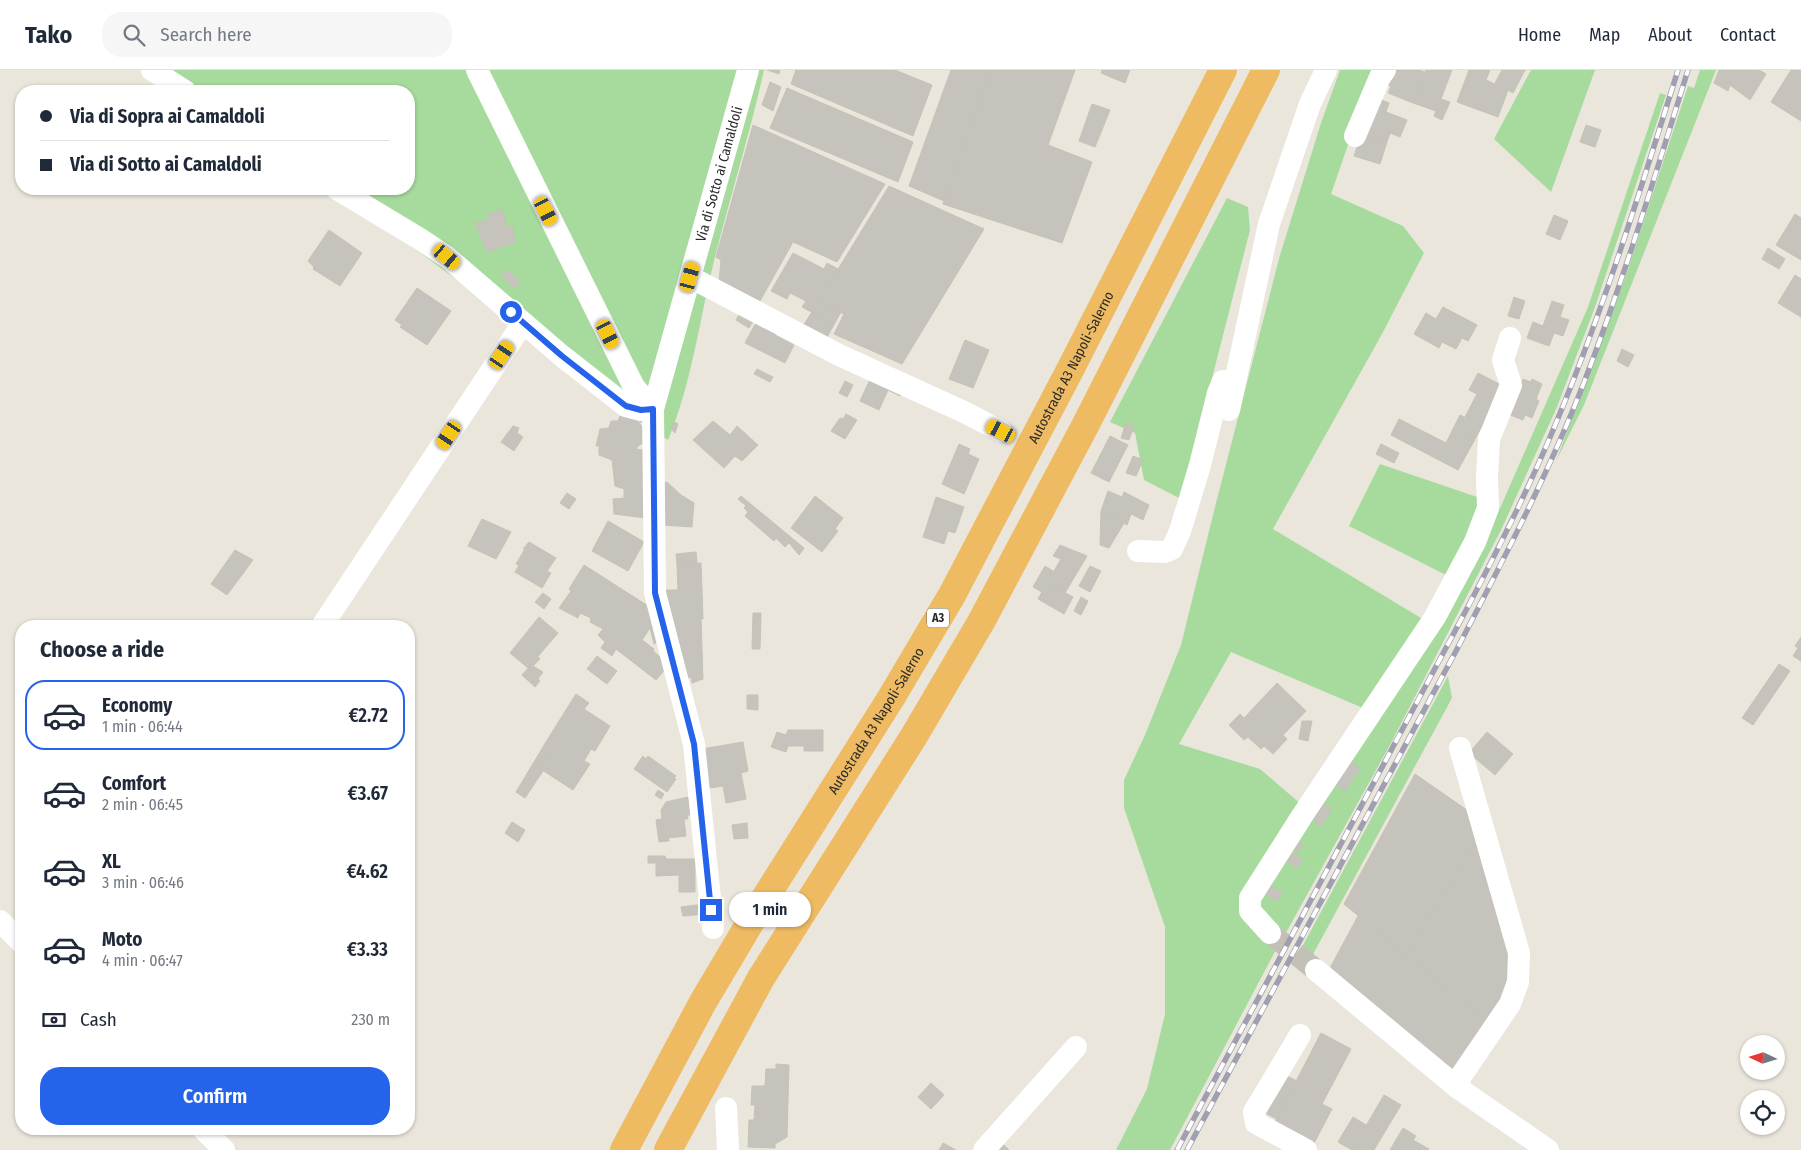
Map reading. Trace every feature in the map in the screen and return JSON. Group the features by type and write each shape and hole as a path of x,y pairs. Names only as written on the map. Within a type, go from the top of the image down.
{"highway":[{"name":"Autostrada A3 Napoli-Salerno","path":"624,1150 703,1002 760,906 891,698 952,595 1071,368 1223,70"},
{"path":"668,1150 761,978 914,736 981,622 1085,426 1266,70"}],"street":[{"path":"152,70 176,85"},
{"path":"477,70 634,387 653,409"},
{"name":"Via di Sotto ai Camaldoli","path":"713,928 694,744 655,593 653,409 748,70"},
{"path":"1229,410 1269,224 1310,104 1326,70"},
{"path":"1355,136 1380,77 1385,70"},
{"path":"347,195 447,257 562,356 626,406 641,410 653,409"},
{"path":"690,277 839,355 1001,431"},
{"path":"326,620 523,323"},
{"path":"1138,551 1165,552 1172,549 1180,531 1200,465 1218,393 1245,335"},
{"path":"1270,933 1250,911 1250,898 1302,816 1435,617 1475,542 1488,508 1489,439 1510,385 1503,360 1510,338"},
{"path":"1458,1088 1461,1076 1510,1004 1518,982 1520,953 1460,748"},
{"path":"0,921 15,936"},
{"path":"1316,970 1458,1088 1548,1150"},
{"path":"1300,1035 1254,1112 1256,1123 1306,1150"},
{"path":"984,1150 1076,1047"},
{"path":"726,1108 728,1150"},
{"path":"209,1135 224,1150"}],"green space":[{"path":"142,70 764,70 753,118 714,261 689,374 668,440 637,420 515,323 418,251 334,195 415,195 415,85 163,85"},
{"path":"1340,70 1374,70 1331,194 1403,226 1424,253 1382,334 1273,529 1426,621 1370,711 1231,652 1179,744 1260,769 1302,805 1251,919 1278,946 1170,1150 1116,1150 1147,1089 1165,1014 1165,927 1124,808 1124,780 1145,735 1181,645 1280,255 1321,123"},
{"path":"1531,70 1595,70 1551,192 1494,139"},
{"path":"1700,70 1716,70 1584,405 1556,461 1626,275 1688,86 1694,88"},
{"path":"1660,93 1666,95 1595,307 1557,407 1502,528 1391,743 1282,940 1255,914 1255,898 1440,620 1501,506 1588,307"},
{"path":"1227,198 1248,207 1250,230 1181,499 1144,480 1135,433 1110,422"},
{"path":"1380,464 1486,500 1452,578 1349,526"},
{"path":"1448,676 1452,698 1305,969 1294,962"}],"building":[{"path":"767,70 780,70 779,74"},
{"path":"796,70 895,70 932,85 913,136 791,84"},
{"path":"951,70 991,70 944,201 909,186"},
{"path":"991,70 1075,70 1048,145 1092,162 1062,243 943,204"},
{"path":"1102,70 1130,70 1125,83 1101,73"},
{"path":"1391,70 1419,70 1425,72 1413,103 1388,93 1391,86 1385,84"},
{"path":"1426,70 1452,70 1441,99 1450,102 1442,120 1434,116 1436,111 1413,103"},
{"path":"1469,70 1490,70 1486,80 1508,90 1498,117 1457,102"},
{"path":"1502,70 1525,70 1513,93 1495,83"},
{"path":"1719,70 1759,70 1766,74 1750,100 1730,85 1728,91 1714,83"},
{"path":"1791,70 1801,70 1801,121 1771,102"},
{"path":"770,82 781,87 773,111 762,105"},
{"path":"787,88 913,142 898,182 770,128"},
{"path":"1374,97 1389,103 1386,112 1407,120 1400,137 1390,133 1386,145 1361,136"},
{"path":"1092,104 1110,110 1095,147 1079,141"},
{"path":"753,125 885,184 837,262 793,242 760,301 719,283 721,260 716,257"},
{"path":"1586,125 1601,130 1595,147 1580,142"},
{"path":"1361,136 1386,145 1380,164 1354,156"},
{"path":"889,186 984,229 902,364 834,334 844,314 818,302"},
{"path":"502,209 507,227 512,226 516,242 487,252 475,223 489,219 488,214"},
{"path":"1795,214 1801,218 1801,260 1776,245"},
{"path":"1554,215 1568,221 1560,240 1546,234"},
{"path":"329,230 362,253 340,286 313,269 314,267 308,261"},
{"path":"1768,248 1785,259 1779,269 1762,259"},
{"path":"793,253 824,269 827,263 838,269 818,302 841,312 826,339 820,334 828,321 802,307 806,301 790,293 787,299 771,291"},
{"path":"508,270 521,282 514,288 501,275"},
{"path":"1795,275 1801,279 1801,317 1778,303"},
{"path":"417,288 451,311 427,345 400,327 402,325 395,320"},
{"path":"1514,297 1525,301 1519,319 1508,316"},
{"path":"1552,301 1564,305 1560,317 1569,320 1563,336 1554,333 1549,346 1527,338 1533,322 1543,326"},
{"path":"744,307 757,315 749,328 736,320"},
{"path":"1443,307 1477,325 1468,341 1462,338 1456,349 1442,342 1439,348 1414,334 1426,313 1436,319"},
{"path":"812,312 828,321 820,334 803,326"},
{"path":"758,319 778,329 775,335 794,345 785,363 745,343"},
{"path":"965,340 989,350 973,388 949,379"},
{"path":"1622,349 1634,355 1628,367 1617,361"},
{"path":"757,369 773,377 770,382 754,374"},
{"path":"873,373 904,388 900,396 888,390 879,410 860,401"},
{"path":"1478,373 1503,386 1482,426 1465,417 1477,394 1469,390"},
{"path":"1523,379 1531,382 1532,379 1542,384 1536,399 1539,401 1532,418 1525,415 1523,420 1505,413"},
{"path":"845,381 853,385 847,397 839,393"},
{"path":"846,414 857,420 845,439 831,431 840,418 843,419"},
{"path":"1460,415 1482,426 1474,441 1453,429"},
{"path":"620,416 638,421 644,430 643,443 636,449 643,450 646,518 614,514 613,499 624,498 624,489 615,486 612,460 599,455 599,446 596,446 600,429 609,428 611,421 618,421"},
{"path":"1399,419 1446,443 1453,429 1474,441 1458,470 1391,435"},
{"path":"713,421 730,435 737,426 758,445 742,461 735,456 724,468 693,440"},
{"path":"674,422 678,424 675,433 671,429"},
{"path":"1126,423 1134,426 1129,440 1121,438"},
{"path":"513,426 519,428 517,433 523,437 514,451 501,442"},
{"path":"1110,436 1128,445 1109,482 1091,473"},
{"path":"959,444 970,449 968,454 979,459 964,494 942,484"},
{"path":"1381,444 1399,453 1394,463 1376,454"},
{"path":"1133,456 1143,460 1136,476 1126,473"},
{"path":"667,482 681,495 661,495 660,485"},
{"path":"1108,491 1122,497 1124,492 1149,505 1143,520 1131,514 1127,525 1101,511"},
{"path":"567,493 576,499 569,509 560,503"},
{"path":"661,495 681,495 694,503 692,527 663,525"},
{"path":"741,496 804,548 799,555 789,543 785,547 776,538 774,541 745,516 748,512 744,508 746,506 738,499"},
{"path":"815,496 843,518 835,529 838,531 822,552 791,528"},
{"path":"936,497 964,507 955,533 948,531 944,544 923,537"},
{"path":"1101,511 1124,523 1109,548 1100,545"},
{"path":"482,519 511,532 496,559 468,546"},
{"path":"608,521 644,542 628,571 592,551"},
{"path":"529,542 556,558 547,571 551,573 542,588 515,572 519,565 516,564 525,549 523,549"},
{"path":"1060,545 1087,556 1065,593 1047,583 1061,559 1053,556"},
{"path":"235,550 253,560 227,595 211,584"},
{"path":"696,552 697,563 677,564 676,554"},
{"path":"701,563 703,679 692,683 691,677 688,678 665,590 678,590 677,564"},
{"path":"584,565 656,611 663,639 654,644 650,628 642,640 665,661 667,667 656,680 616,649 612,656 601,648 605,642 598,635 603,629 590,622 591,618 580,613 578,618 559,608 571,591 569,589"},
{"path":"1045,566 1053,571 1042,592 1033,587"},
{"path":"1090,566 1101,571 1090,592 1079,586"},
{"path":"1047,583 1073,597 1064,614 1038,599"},
{"path":"543,593 551,599 544,609 535,602"},
{"path":"1081,597 1088,601 1081,615 1074,611"},
{"path":"753,613 761,613 760,649 752,649"},
{"path":"539,617 558,633 528,668 510,653"},
{"path":"1801,637 1801,661 1793,656 1798,648 1795,646"},
{"path":"597,656 617,671 607,684 587,669"},
{"path":"538,657 540,659 533,666 543,672 538,679 540,681 535,687 522,675"},
{"path":"1779,664 1790,671 1753,725 1742,718"},
{"path":"1277,683 1306,711 1283,735 1287,739 1273,754 1264,746 1261,749 1248,737 1244,740 1229,725 1240,714 1244,718"},
{"path":"576,694 589,703 584,709 610,726 595,751 591,749 584,761 590,764 573,790 539,768 556,742 549,737"},
{"path":"747,695 758,695 758,710 747,709"},
{"path":"1302,721 1312,721 1308,741 1299,739"},
{"path":"788,730 823,730 823,751 804,751 804,746 788,746 786,752 771,747 777,732 786,735"},
{"path":"1487,732 1513,754 1495,775 1469,753"},
{"path":"549,737 556,742 539,768 543,771 525,798 516,792"},
{"path":"743,742 748,771 741,773 746,799 726,803 723,786 709,788 702,749"},
{"path":"643,756 646,759 648,756 676,776 667,792 634,769"},
{"path":"1350,761 1360,768 1345,791 1334,784"},
{"path":"1415,774 1474,815 1480,836 1406,955 1344,904"},
{"path":"658,790 664,794 661,799 655,795"},
{"path":"688,797 690,815 687,815 688,819 684,819 686,836 668,838 669,841 659,842 656,820 662,819 661,810 666,802"},
{"path":"1321,802 1332,809 1321,826 1310,818"},
{"path":"512,822 525,830 518,842 505,833"},
{"path":"747,823 748,838 734,839 732,825"},
{"path":"1480,836 1516,955 1509,992 1490,1023 1406,955"},
{"path":"1296,840 1303,845 1298,852 1291,847"},
{"path":"1291,851 1303,860 1297,868 1285,860"},
{"path":"648,856 665,856 666,859 695,859 695,892 679,892 679,875 656,876 656,863 648,863"},
{"path":"1267,884 1282,892 1277,901 1262,893"},
{"path":"705,904 706,914 683,916 681,907"},
{"path":"1358,916 1490,1023 1453,1071 1330,968"},
{"path":"1321,1033 1351,1049 1322,1104 1332,1109 1311,1149 1272,1128"},
{"path":"776,1064 789,1065 787,1137 775,1144 775,1148 748,1147 749,1120 754,1120 755,1105 751,1105 752,1086 765,1086 766,1069 776,1069"},
{"path":"1285,1075 1297,1081 1277,1119 1265,1113"},
{"path":"931,1083 944,1095 931,1109 918,1097"},
{"path":"1384,1095 1401,1105 1374,1150 1352,1150"},
{"path":"1353,1117 1366,1125 1352,1150 1338,1142"},
{"path":"1403,1128 1416,1136 1413,1140 1429,1149 1390,1150"},
{"path":"999,1140 1009,1150 989,1150"},
{"path":"943,1143 956,1150 939,1150"}],"tunnel":[{"path":"1270,933 1316,970"}],"railway":[{"path":"1177,1150 1460,621 1525,494 1567,396 1602,304 1678,70"},
{"path":"1187,1150 1456,651 1539,487 1583,385 1612,307 1688,70"}],"route":[{"path":"511,312 562,356 626,406 641,410 653,409 655,593 694,744 711,910"}]}
